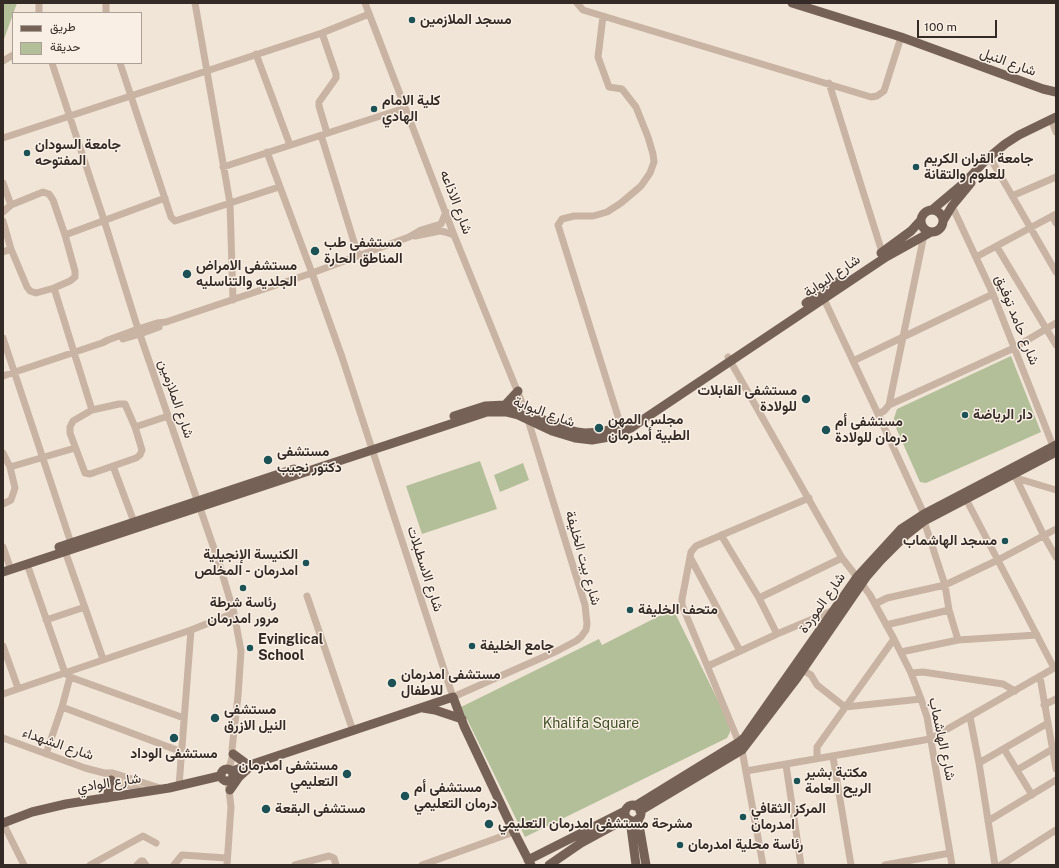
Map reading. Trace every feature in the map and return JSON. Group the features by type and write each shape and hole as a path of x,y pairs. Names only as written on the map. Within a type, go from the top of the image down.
{"main road":[{"name":"شارع النيل","path":"792,3 901,37 1043,89 1056,92"},
{"path":"1055,124 1007,148 969,185 952,206 942,221 942,225 937,230 927,233 922,226 921,220 924,214 932,210 964,183 987,159 1019,135 1055,124"},
{"path":"932,210 938,213 942,221"},
{"name":"شارع البوابة","path":"198,504 372,446 485,406 512,406 552,431 575,438 592,440 609,437 631,428 822,296 911,231 921,220"},
{"name":"شارع البوابة","path":"822,296 927,233"},
{"name":"شارع البوابة","path":"372,446 487,412 506,412 526,415 577,432 601,432 621,426 643,414 730,359"},
{"path":"505,405 518,391"},
{"name":"شارع الموردة","path":"924,518 966,499 1055,449"},
{"name":"شارع الموردة","path":"633,814 741,746 755,723 793,676 834,609 860,580 901,529 1012,474"},
{"path":"6,565 134,522 198,504"},
{"path":"3,572 65,552 198,504"},
{"name":"شارع الموردة","path":"793,676 802,670 860,580"},
{"path":"453,697 514,832 530,863 633,814"},
{"name":"شارع الوادي","path":"3,823 32,812 49,808 148,792 227,776 252,764 304,748 453,697"},
{"path":"422,708 435,710 462,719"},
{"path":"227,776 239,777 252,764 232,751"},
{"path":"107,777 107,798"},
{"path":"633,814 641,863"},
{"path":"549,865 581,843 633,814"}],"street":[{"path":"195,3 230,203 233,300"},
{"name":"شارع الاذاعه","path":"365,3 454,235 518,391 526,415"},
{"path":"577,3 583,10 829,83 871,97 877,96 884,91 901,37"},
{"path":"3,138 322,32 369,14"},
{"path":"603,16 598,57 609,87 622,89 636,107 648,137 654,162 650,173 641,186 622,203 607,212 593,216 574,216 562,219 558,225 621,426"},
{"path":"322,32 336,78 319,102 319,106 324,134 358,255"},
{"path":"256,54 290,145"},
{"path":"3,61 12,56"},
{"name":"شارع الملازمين","path":"52,64 139,332 219,563 234,613 241,651 232,751 227,776 231,807 227,861"},
{"path":"120,64 171,217 175,221 280,187"},
{"path":"829,83 882,252"},
{"path":"223,167 405,108"},
{"name":"شارع الاسطبلات","path":"268,152 372,446 453,697"},
{"path":"992,161 1056,272"},
{"path":"1012,196 1056,177"},
{"path":"3,183 11,205"},
{"path":"3,212 11,205 43,192 49,194 53,200 65,235 75,271 75,277 70,281 54,288 36,293 30,291 11,249 3,221"},
{"path":"65,235 165,198"},
{"name":"شارع حامد توفيق","path":"952,206 993,294 1055,449"},
{"path":"102,343 109,343 129,338 157,323 166,322 312,273 408,237 422,230 441,224 446,212"},
{"path":"976,257 1054,215 1056,223"},
{"path":"408,237 440,231 454,235"},
{"path":"889,405 927,233"},
{"path":"997,247 1056,345"},
{"path":"3,252 11,249"},
{"path":"54,288 92,410"},
{"path":"853,361 993,294"},
{"path":"822,296 878,414 924,518 945,585 949,610 958,640"},
{"path":"878,414 884,411 889,405 1014,348 1056,323"},
{"path":"3,376 75,353 108,340 139,332"},
{"path":"3,338 71,543"},
{"path":"129,338 134,339 144,345"},
{"name":"شارع الهاشماب","path":"730,359 842,558 860,580 875,604 911,674 927,717 952,865"},
{"path":"125,404 135,427 142,450 140,455 136,458 90,474 86,473 75,448 70,433 70,427 74,422 92,410 125,404"},
{"name":"شارع بيت الخليفة","path":"453,697 557,651 576,641 586,630 587,624 584,604 526,415"},
{"path":"135,427 168,416"},
{"path":"10,467 75,448"},
{"path":"3,453 10,467 15,488 11,500 3,504"},
{"path":"113,466 134,522"},
{"path":"1012,474 1056,490"},
{"path":"1012,474 1056,557"},
{"path":"763,865 741,746 682,605 682,599 691,552 696,546 809,498"},
{"path":"746,771 930,739 1055,667 966,499"},
{"path":"875,604 887,598 945,585 998,560 1056,529"},
{"path":"721,535 759,598 777,634"},
{"path":"3,547 6,565"},
{"path":"65,552 103,659"},
{"path":"690,557 740,651"},
{"path":"759,598 842,558"},
{"path":"27,564 46,620 68,675 62,707 46,754"},
{"path":"307,596 353,731"},
{"path":"46,620 85,607"},
{"path":"708,666 834,609"},
{"path":"886,625 949,610"},
{"path":"3,694 18,688 68,675 103,659 191,630 234,613"},
{"path":"179,786 191,630"},
{"path":"901,652 958,640 1037,635"},
{"path":"817,758 817,747 844,707 894,639"},
{"path":"3,646 18,688"},
{"path":"802,670 811,675 817,685 844,707 921,699"},
{"path":"911,674 923,672 1003,684 1015,691"},
{"path":"68,675 184,718"},
{"path":"1040,677 1044,705 1054,748 1056,769"},
{"path":"1044,705 1056,698"},
{"path":"62,707 182,752"},
{"path":"970,717 979,763 995,865"},
{"path":"979,763 1048,723"},
{"name":"شارع الشهداء","path":"3,738 148,792"},
{"path":"1017,770 1054,748"},
{"path":"1004,749 1032,795"},
{"path":"833,757 851,865"},
{"path":"786,765 801,865"},
{"name":"شارع الشهداء","path":"107,777 113,773 164,789"},
{"path":"988,821 1056,780"},
{"path":"3,823 24,865"},
{"path":"1002,865 1056,830"},
{"path":"422,865 514,832"},
{"path":"90,865 143,836 156,843"},
{"path":"886,865 950,853"},
{"path":"174,865 182,855 227,861"},
{"path":"295,865 329,856 334,858 336,865"},
{"path":"137,865 141,861 143,861 146,865"}],"green space":[{"path":"3,3 17,3 14,12 12,12 12,17 3,42"},
{"name":"دار الرياضة","path":"1011,356 1041,432 926,483 920,482 893,421 897,409"},
{"path":"480,461 497,509 422,534 406,486"},
{"path":"523,463 529,480 500,492 494,475"},
{"name":"Khalifa Square","path":"673,609 730,725 730,732 727,738 525,837 461,707 599,639 602,645"}],"place":[{"name":"مسجد الملازمين","path":"412,20"},
{"name":"كلية الامام الهادي","path":"374,109"},
{"name":"جامعة السودان المفتوحه","path":"27,153"},
{"name":"جامعة القران الكريم للعلوم والتقانة","path":"916,167"},
{"name":"مستشفى طب المناطق الحارة","path":"315,251"},
{"name":"مستشفى الامراض الجلديه والتناسليه","path":"187,274"},
{"name":"مستشفى القابلات للولادة","path":"806,399"},
{"name":"دار الرياضة","path":"965,415"},
{"name":"مجلس المهن الطبية أمدرمان","path":"599,428"},
{"name":"مستشفى أم درمان للولادة","path":"826,430"},
{"name":"مستشفى دكتور نجيب","path":"268,460"},
{"name":"مسجد الهاشماب","path":"1005,541"},
{"name":"الكنيسة الإنجيلية امدرمان - المخلص","path":"306,563"},
{"name":"رئاسة شرطة مرور امدرمان","path":"243,588"},
{"name":"متحف الخليفة","path":"630,610"},
{"name":"جامع الخليفة","path":"472,646"},
{"name":"Evinglical School","path":"250,648"},
{"name":"مستشفى امدرمان للاطفال","path":"392,683"},
{"name":"مستشفى النيل الازرق","path":"215,718"},
{"name":"مستشفى الوداد","path":"174,738"},
{"name":"مستشفى امدرمان التعليمي","path":"347,774"},
{"name":"مكتبة بشير الريح العامة","path":"797,781"},
{"name":"مستشفى أم درمان التعليمي","path":"405,796"},
{"name":"مستشفى البقعة","path":"266,809"},
{"name":"المركز الثقافي امدرمان","path":"743,817"},
{"name":"مشرحة مستشفى امدرمان التعليمي","path":"489,824"},
{"name":"رئاسة محلية امدرمان","path":"680,845"}]}
